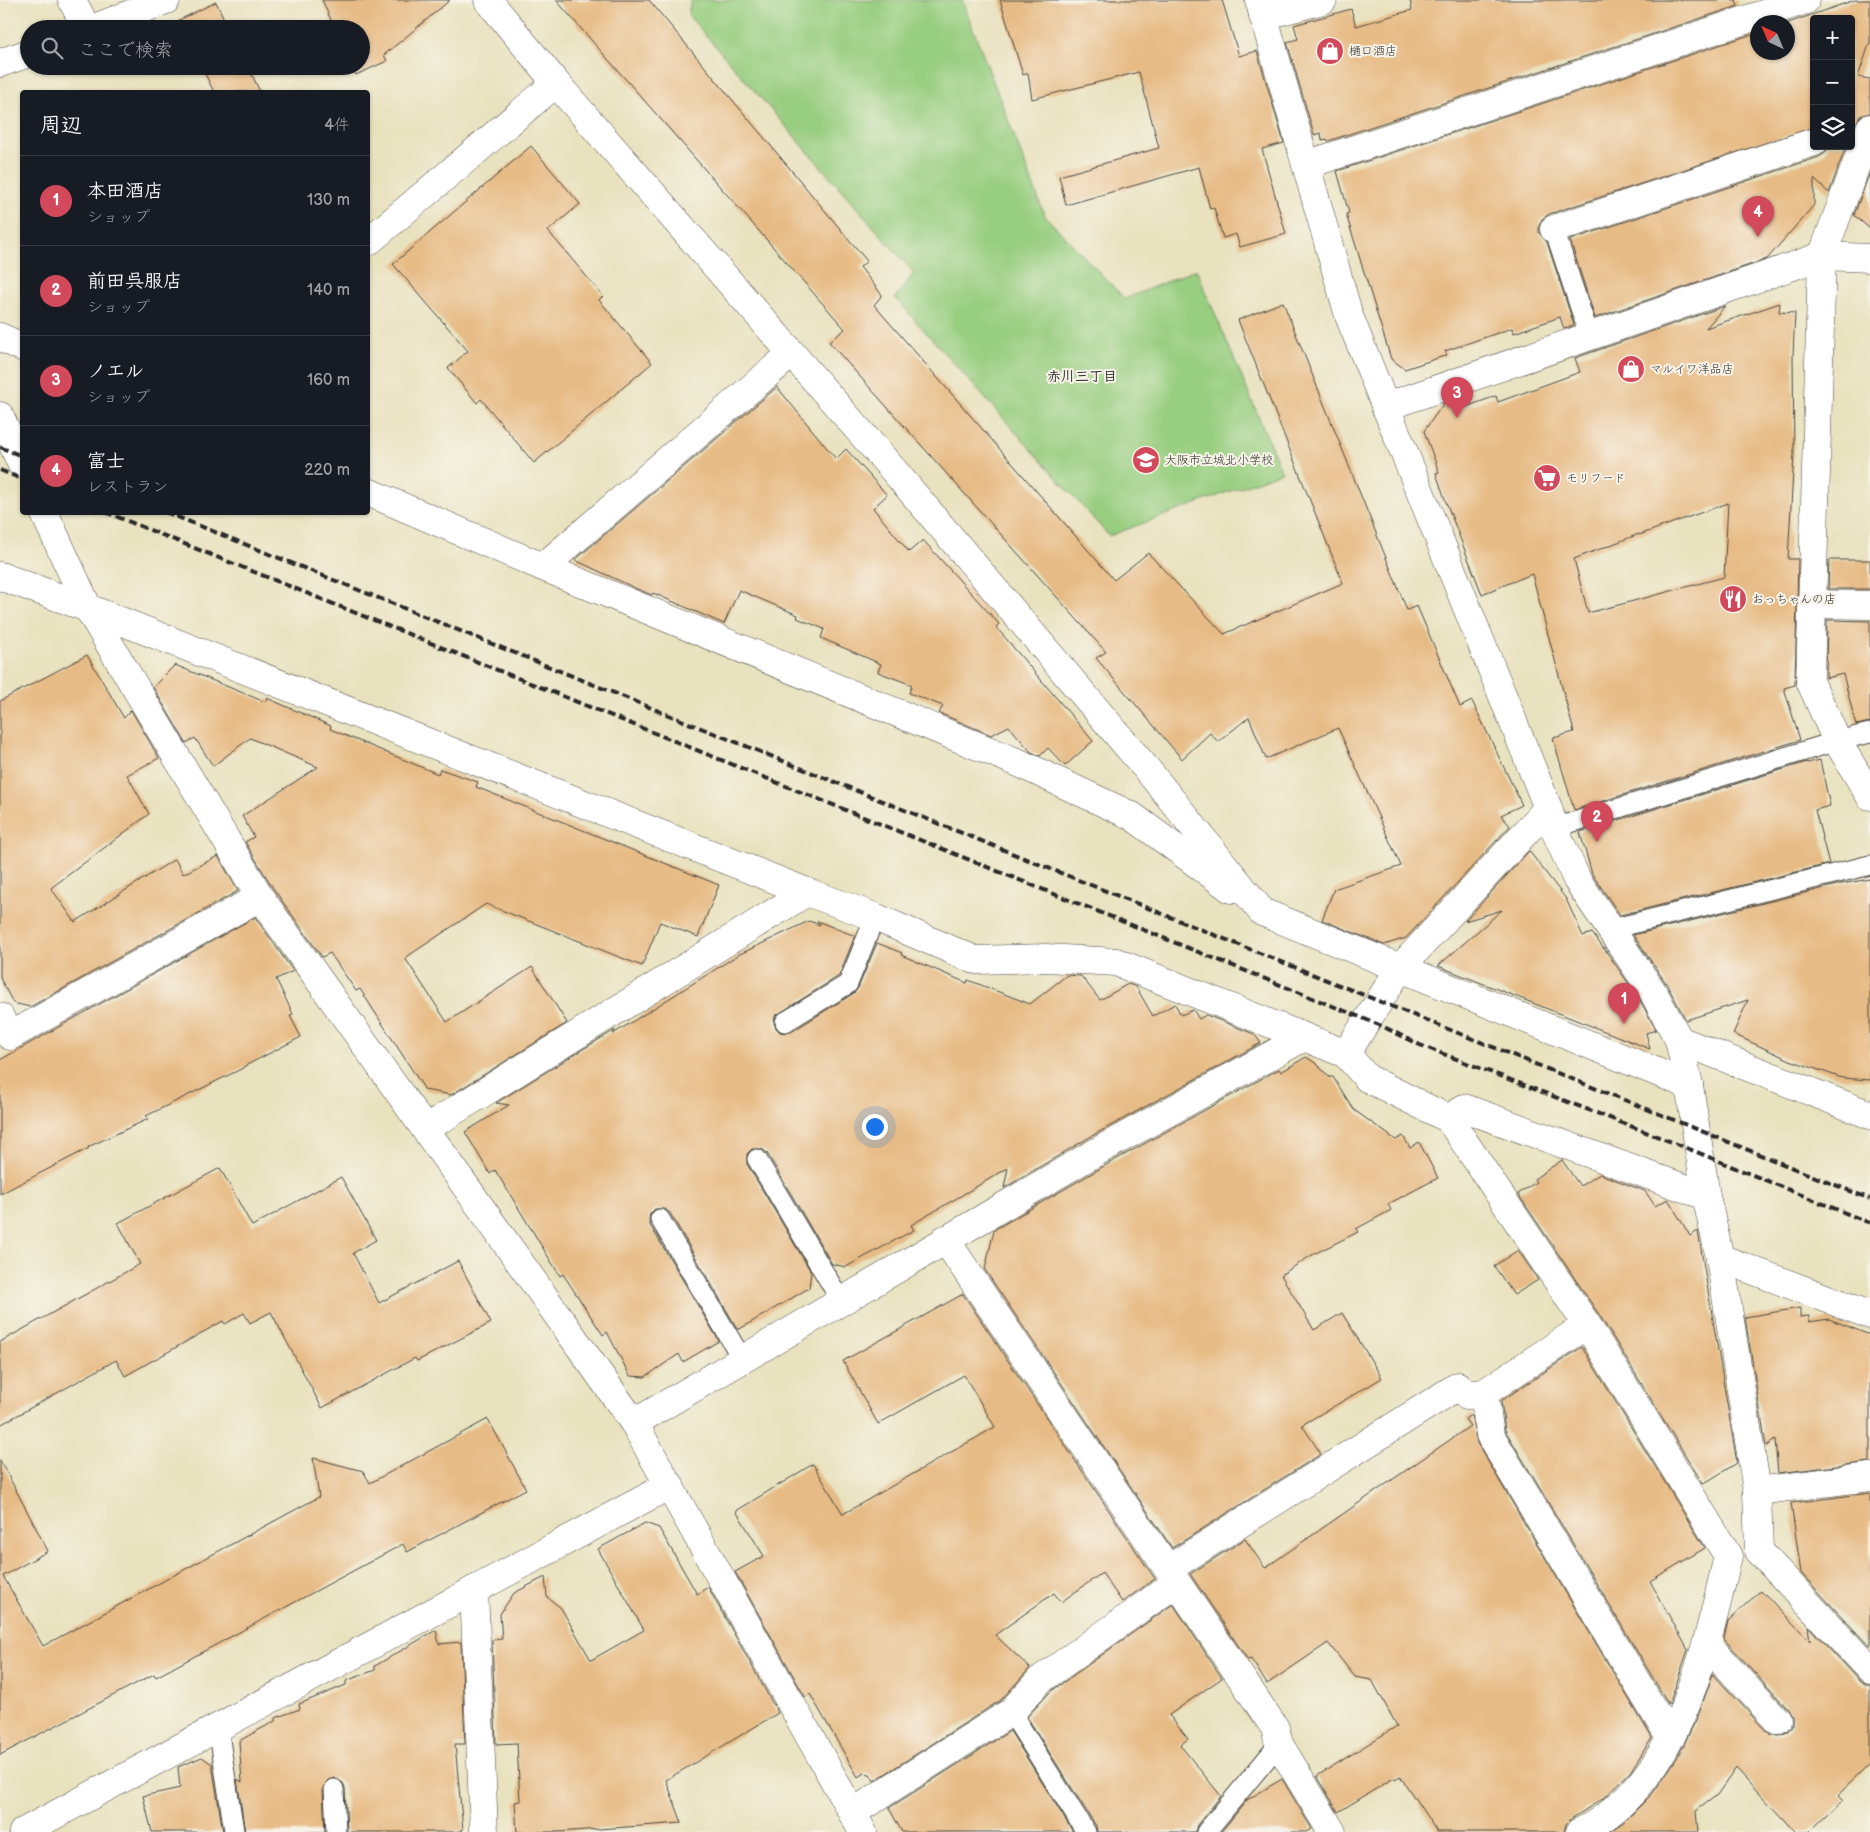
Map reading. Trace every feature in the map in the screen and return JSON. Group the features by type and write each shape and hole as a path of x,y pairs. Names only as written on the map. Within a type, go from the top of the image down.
{"street":[{"path":"72,0 82,20"},
{"path":"115,20 166,0"},
{"path":"488,0 556,83 896,472 1150,773 1262,912"},
{"path":"1323,0 1261,8 1349,316 1577,880 1653,992 1679,1040 1689,1085 1706,1196 1720,1258 1757,1490 1760,1551 1870,1670"},
{"path":"1306,165 1806,0"},
{"path":"0,63 20,56"},
{"path":"370,240 556,83"},
{"path":"1855,129 1870,124"},
{"path":"1870,128 1822,256 1810,681 1837,741 1870,796"},
{"path":"1554,229 1810,143"},
{"path":"1385,407 1588,335 1822,256 1870,258"},
{"path":"0,337 20,346"},
{"path":"543,567 791,354"},
{"path":"0,416 20,461"},
{"path":"370,493 543,567 1010,760 1132,816 1262,912 1689,1085"},
{"path":"45,515 88,608 260,897 634,1423 858,1822 1010,1712 1040,1680 1172,1576 1458,1386 1467,1395 1484,1393 1587,1325"},
{"path":"0,576 88,608 807,892 875,917 975,960 1046,958 1116,962 1346,1054 1367,1078 1449,1118 1587,1325 1728,1556 1707,1644 1683,1714 1646,1775 1627,1798 1598,1823 1580,1832"},
{"path":"1812,604 1870,605"},
{"path":"1346,1054 1400,968 1551,818"},
{"path":"425,1129 807,892"},
{"path":"0,1017 10,1036 260,897"},
{"path":"634,1423 945,1239 1098,1151 1304,1037"},
{"path":"1679,1040 1870,1116"},
{"path":"1449,1118 1464,1108 1706,1196"},
{"path":"945,1239 1275,1728 1279,1744 1332,1832"},
{"path":"1720,1258 1870,1315"},
{"path":"1484,1393 1490,1435 1670,1738"},
{"path":"1757,1490 1870,1477"},
{"path":"22,1832 670,1485"},
{"path":"1728,1556 1760,1551"},
{"path":"474,1590 484,1832"},
{"path":"1707,1644 1777,1720"}],"lane":[{"path":"1554,229 1588,335"},
{"path":"1551,818 1870,733"},
{"path":"1611,929 1870,865"},
{"path":"785,1022 848,984 875,917"},
{"path":"758,1159 841,1301"},
{"path":"660,1219 742,1360"},
{"path":"1010,1712 1086,1832"},
{"path":"218,1727 234,1831"},
{"path":"1206,1832 1279,1744"},
{"path":"334,1789 336,1832"}],"green space":[{"path":"691,0 962,0 1045,216 1125,299 1196,269 1282,472 1109,536 895,298 914,273 688,15"}],"building":[{"path":"322,0 450,0 384,55 387,61 370,69 370,20 331,20"},
{"path":"556,0 649,0 867,261 860,267 882,295 874,305 1114,580 1148,553 1224,634 1343,583 1238,320 1283,302 1407,610 1417,606 1460,707 1472,701 1522,805 1501,815 1510,826 1406,938 1384,945 1322,920 1334,889 1401,866 1338,728 1266,759 1249,717 1218,742 1210,733 1182,759 1096,658 1106,652 829,342 845,329"},
{"path":"1000,0 1222,0 1239,56 1257,51 1284,143 1262,149 1286,234 1240,247 1236,234 1223,238 1214,208 1210,209 1199,167 1066,205 1059,176 1159,148 1139,72 1032,99 1028,73 1023,75"},
{"path":"1410,0 1736,0 1738,6 1328,141 1327,139 1322,140 1321,133 1314,135 1287,42 1298,39 1294,25 1351,9 1356,26 1412,10"},
{"path":"1855,0 1870,0 1870,42 1858,77 1870,79 1870,113 1860,116 1855,126 1855,15 1811,15"},
{"path":"216,2 225,20 179,20"},
{"path":"1810,15 1810,128 1549,214 1542,219 1539,233 1547,242 1574,325 1564,329 1560,317 1514,333 1512,328 1445,351 1447,355 1405,369 1391,359 1346,214 1349,213 1337,171 1747,36 1750,35 1750,60 1795,60 1795,21"},
{"path":"206,75 252,75 259,90 213,90"},
{"path":"531,146 580,204 548,231 603,296 599,300 652,363 534,463 481,399 477,403 448,368 468,351 393,264"},
{"path":"1827,150 1845,150 1829,193 1814,179 1814,205 1767,259 1595,318 1570,240 1819,157"},
{"path":"1870,172 1870,229 1854,215"},
{"path":"1780,303 1779,312 1795,313 1793,355 1794,454 1788,559 1798,559 1795,685 1784,688 1800,740 1574,810 1553,738 1574,732 1532,574 1482,594 1446,502 1436,473 1439,472 1424,431 1444,403 1460,398 1463,408 1496,396 1498,402 1580,372 1575,358 1725,306 1706,328","holes":["1728,503 1724,577 1588,613 1574,559"]},
{"path":"777,387 836,459 846,449 887,495 873,508 909,552 923,540 999,624 996,627 1093,741 1065,766 1048,748 1040,756 1031,752 1009,726 991,735 939,713 943,706 909,693 912,685 878,672 881,664 821,638 824,629 797,618 798,615 739,590 724,624 653,593 652,595 637,589 575,560"},
{"path":"1829,560 1870,560 1870,589 1828,589"},
{"path":"1827,620 1870,621 1870,722 1856,725 1843,674 1826,678"},
{"path":"87,655 124,718 131,710 159,758 127,775 149,814 51,888 75,922 175,859 183,874 218,856 238,891 30,1007 13,1003 0,978 0,701"},
{"path":"175,665 265,702 267,698 331,726 330,729 438,774 440,769 478,782 476,787 719,885 698,937 660,922 642,966 486,904 405,958 447,1022 532,967 567,1023 451,1095 425,1090 360,989 356,991 330,953 322,957 273,888 245,842 254,837 242,816 318,767 250,738 213,766 195,738 186,743 153,687"},
{"path":"1820,760 1830,806 1815,810 1829,864 1620,915 1592,874 1580,832 1807,762"},
{"path":"1529,851 1566,899 1583,936 1592,933 1640,1000 1656,1030 1646,1033 1650,1049 1438,966 1502,910 1465,921"},
{"path":"1870,879 1870,1080 1842,1078 1790,1060 1733,1034 1748,1000 1686,1020 1666,983 1633,935 1841,884"},
{"path":"255,917 293,971 276,979 293,1014 290,1016 301,1037 146,1116 148,1119 88,1147 0,1194 0,1060"},
{"path":"809,921 820,925 817,921 855,936 839,976 775,1016 774,1023 780,1032 791,1032 854,993 858,988 877,943 967,983 968,980 1030,1004 1067,975 1081,976 1100,1000 1128,984 1136,987 1153,1016 1175,1004 1181,1015 1193,1010 1199,1019 1206,1015 1254,1034 1261,1043 1090,1137 1004,1188 1008,1168 911,1225 914,1230 846,1267 832,1264 767,1153 762,1149 752,1149 747,1154 747,1164 811,1272 809,1288 738,1330 670,1213 665,1209 655,1209 650,1214 650,1225 719,1341 683,1362 679,1354 645,1377 630,1376 607,1332 603,1335 563,1274 560,1276 495,1170 490,1174 465,1132 509,1105 496,1103 583,1049 615,1030 613,1034 738,955"},
{"path":"1306,1057 1317,1064 1329,1077 1333,1077 1354,1110 1396,1140 1403,1136 1410,1148 1419,1142 1438,1178 1388,1204 1391,1210 1356,1229 1358,1232 1312,1255 1281,1275 1314,1330 1342,1313 1382,1378 1302,1425 1321,1454 1172,1548 985,1270 994,1230 1106,1165 1279,1069 1281,1072"},
{"path":"1562,1160 1580,1186 1600,1174 1645,1191 1655,1206 1668,1199 1690,1236 1698,1231 1737,1463 1703,1484 1600,1316 1518,1194 1536,1182 1534,1179"},
{"path":"220,1168 252,1226 341,1177 376,1240 353,1253 379,1303 458,1261 491,1323 417,1361 415,1358 322,1408 271,1312 250,1323 244,1313 225,1324 223,1321 125,1376 116,1360 0,1425 0,1342 140,1264 118,1223"},
{"path":"1518,1250 1538,1280 1514,1295 1494,1266"},
{"path":"963,1294 1155,1579 1122,1602 1102,1573 1061,1602 1054,1593 995,1635 1030,1668 1001,1700 874,1781 870,1774 864,1773 858,1777 810,1694 805,1697 735,1572 764,1556 736,1511 813,1464 843,1514 995,1427 964,1375 878,1424 843,1361"},
{"path":"1800,1308 1800,1317 1809,1316 1809,1322 1829,1319 1870,1335 1870,1462 1778,1473 1775,1440 1766,1446 1745,1317"},
{"path":"1582,1347 1705,1548 1650,1581 1688,1650 1669,1705 1505,1430 1501,1401"},
{"path":"1471,1415 1477,1443 1652,1738 1630,1772 1604,1798 1571,1819 1566,1824 1564,1832 1437,1832 1400,1776 1338,1812 1317,1776 1397,1726 1372,1680 1355,1677 1328,1643 1267,1684 1251,1659 1248,1660 1190,1574 1245,1539 1265,1568 1470,1426 1465,1419"},
{"path":"488,1419 526,1489 407,1552 403,1544 156,1677 154,1674 0,1755 0,1460 48,1551 3,1576 43,1646 319,1497 313,1458 363,1471 370,1483"},
{"path":"1870,1493 1870,1647 1801,1573 1791,1503"},
{"path":"645,1523 659,1528 697,1594 708,1587 778,1713 666,1780 682,1823 558,1832 517,1832 515,1802 520,1801 517,1743 496,1744 492,1640 502,1639 500,1614 514,1593 545,1577 547,1597 561,1608 591,1660 644,1630 598,1549"},
{"path":"1761,1590 1810,1641 1808,1626 1859,1681 1865,1685 1870,1685 1870,1764 1838,1795 1843,1800 1809,1832 1795,1832 1736,1768 1717,1795 1696,1811 1698,1832 1609,1832 1625,1821 1653,1793 1677,1758 1697,1718 1713,1674 1766,1731 1772,1735 1780,1735 1787,1732 1792,1725 1792,1717 1788,1709 1724,1639 1728,1621"},
{"path":"1173,1604 1222,1678 1169,1715 1188,1739 1180,1745 1221,1796 1197,1825 1195,1832 1097,1832 1096,1826 1027,1717 1050,1692"},
{"path":"436,1630 439,1644 461,1642 465,1744 455,1744 463,1830 457,1832 347,1832 345,1788 343,1783 334,1778 328,1780 323,1789 325,1832 245,1832 237,1779 242,1782 239,1741 275,1721 275,1718 300,1709 299,1704 346,1685 346,1681 375,1670 375,1666"},
{"path":"1010,1731 1073,1832 902,1832 889,1808"},
{"path":"202,1757 212,1764 223,1832 152,1832 143,1796 180,1788 178,1767"},
{"path":"1282,1779 1312,1829 1306,1832 1221,1832 1247,1800"}],"railway":[{"path":"0,447 20,455"},
{"path":"0,470 20,478"},
{"path":"112,515 1350,1013 1420,1045 1677,1144 1870,1223"},
{"path":"172,515 1870,1199"}],"place":[{"name":"樋口酒店","path":"1330,51"},
{"name":"富士","path":"1758,237"},
{"name":"マルイワ洋品店","path":"1631,369"},
{"name":"ノエル","path":"1457,418"},
{"name":"大阪市立城北小学校","path":"1146,460"},
{"name":"モリフード","path":"1547,478"},
{"name":"おっちゃんの店","path":"1733,599"},
{"name":"前田呉服店","path":"1597,842"},
{"name":"本田酒店","path":"1624,1024"}],"district":[{"name":"赤川三丁目","path":"1082,376"}]}
